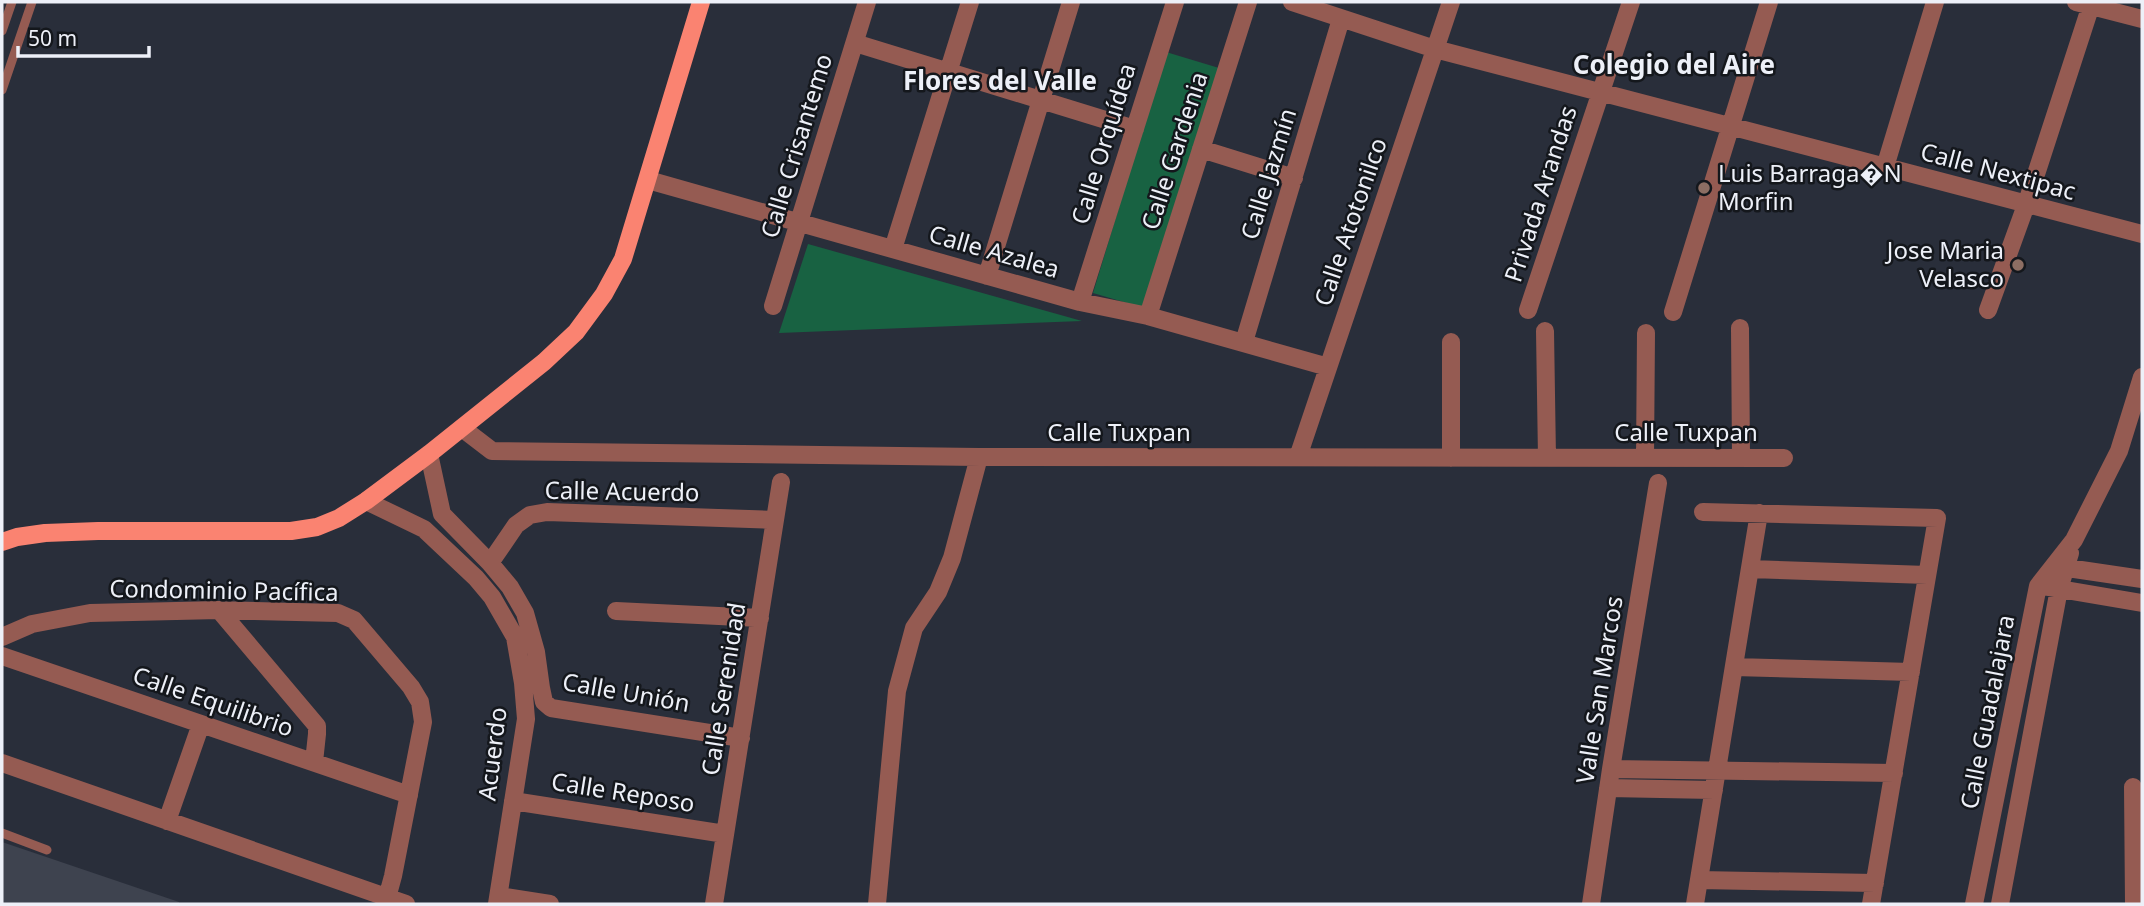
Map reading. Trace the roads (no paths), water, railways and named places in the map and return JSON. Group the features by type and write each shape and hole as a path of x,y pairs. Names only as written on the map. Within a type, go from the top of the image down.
{"main road":[{"path":"2,542 17,537 58,533 291,531 317,527 366,501 429,454 544,362 576,332 604,294 623,259 701,2"}],"street":[{"name":"Calle Crisantemo","path":"773,306 867,2"},
{"path":"893,249 970,2"},
{"path":"987,276 1071,2"},
{"name":"Calle Orquídea","path":"1080,302 1175,2"},
{"name":"Calle Gardenia","path":"1148,316 1248,2"},
{"name":"Calle Nextipac","path":"1292,2 1435,49 2142,234"},
{"name":"Calle Atotonilco","path":"1298,457 1451,2"},
{"name":"Privada Arandas","path":"1528,310 1631,2"},
{"path":"1673,312 1769,2"},
{"path":"1885,167 1935,2"},
{"path":"1988,310 2026,205 2087,3 2142,19"},
{"name":"Calle Jazmín","path":"1244,342 1341,19"},
{"path":"855,43 1135,129"},
{"path":"1201,149 1294,178"},
{"name":"Calle Azalea","path":"648,180 1080,302 1148,316 1328,367"},
{"path":"1741,328 1741,458"},
{"path":"1545,331 1547,458"},
{"path":"1645,458 1646,333"},
{"path":"1451,342 1451,458"},
{"name":"Calle Guadalajara","path":"1974,904 2038,586 2060,567 2119,451 2142,377"},
{"name":"Calle Tuxpan","path":"462,428 492,451 979,457 1784,458"},
{"path":"424,529 442,514 429,454"},
{"path":"877,904 897,691 914,628 938,592 952,558 979,457"},
{"name":"Calle Serenidad","path":"714,904 781,482"},
{"name":"Valle San Marcos","path":"1591,904 1658,483"},
{"name":"Acuerdo","path":"366,501 424,529 444,547 492,597 514,637 526,719 498,900"},
{"name":"Calle Acuerdo","path":"490,563 516,525 530,515 547,512 775,520"},
{"path":"1703,512 1937,518 1871,904"},
{"path":"1695,904 1759,513"},
{"name":"Acuerdo","path":"442,514 490,563 510,587 526,613 544,702"},
{"path":"444,547 461,533"},
{"path":"2060,567 2142,579"},
{"name":"Calle Guadalajara","path":"2000,904 2059,589 2060,567"},
{"path":"1750,569 1927,575"},
{"path":"2038,586 2142,603"},
{"path":"219,610 317,726 314,762"},
{"name":"Condominio Pacífica","path":"2,637 32,624 90,613 219,610 338,613 354,620 411,687 420,702 423,722 387,898"},
{"path":"615,611 760,618"},
{"name":"Calle Equilibrio","path":"2,656 409,795"},
{"path":"1734,667 1911,672"},
{"path":"526,707 544,702"},
{"name":"Calle Unión","path":"544,702 551,709 741,738"},
{"path":"167,821 201,724"},
{"path":"2,763 406,904"},
{"path":"1611,769 1894,773"},
{"path":"2133,787 2134,904"},
{"path":"1608,788 1713,790"},
{"name":"Calle Reposo","path":"513,801 725,834"},
{"path":"1699,880 1875,883"},
{"path":"498,900 550,904"}],"lane":[{"path":"2,31 12,2"},
{"path":"2,90 32,2"},
{"path":"2,833 47,850"}],"place":[{"name":"Luis Barraga�N Morfin","path":"1704,188"},
{"name":"Jose Maria Velasco","path":"2018,265"}],"district":[{"name":"Colegio del Aire","path":"1674,65"},
{"name":"Flores del Valle","path":"1000,81"}]}
